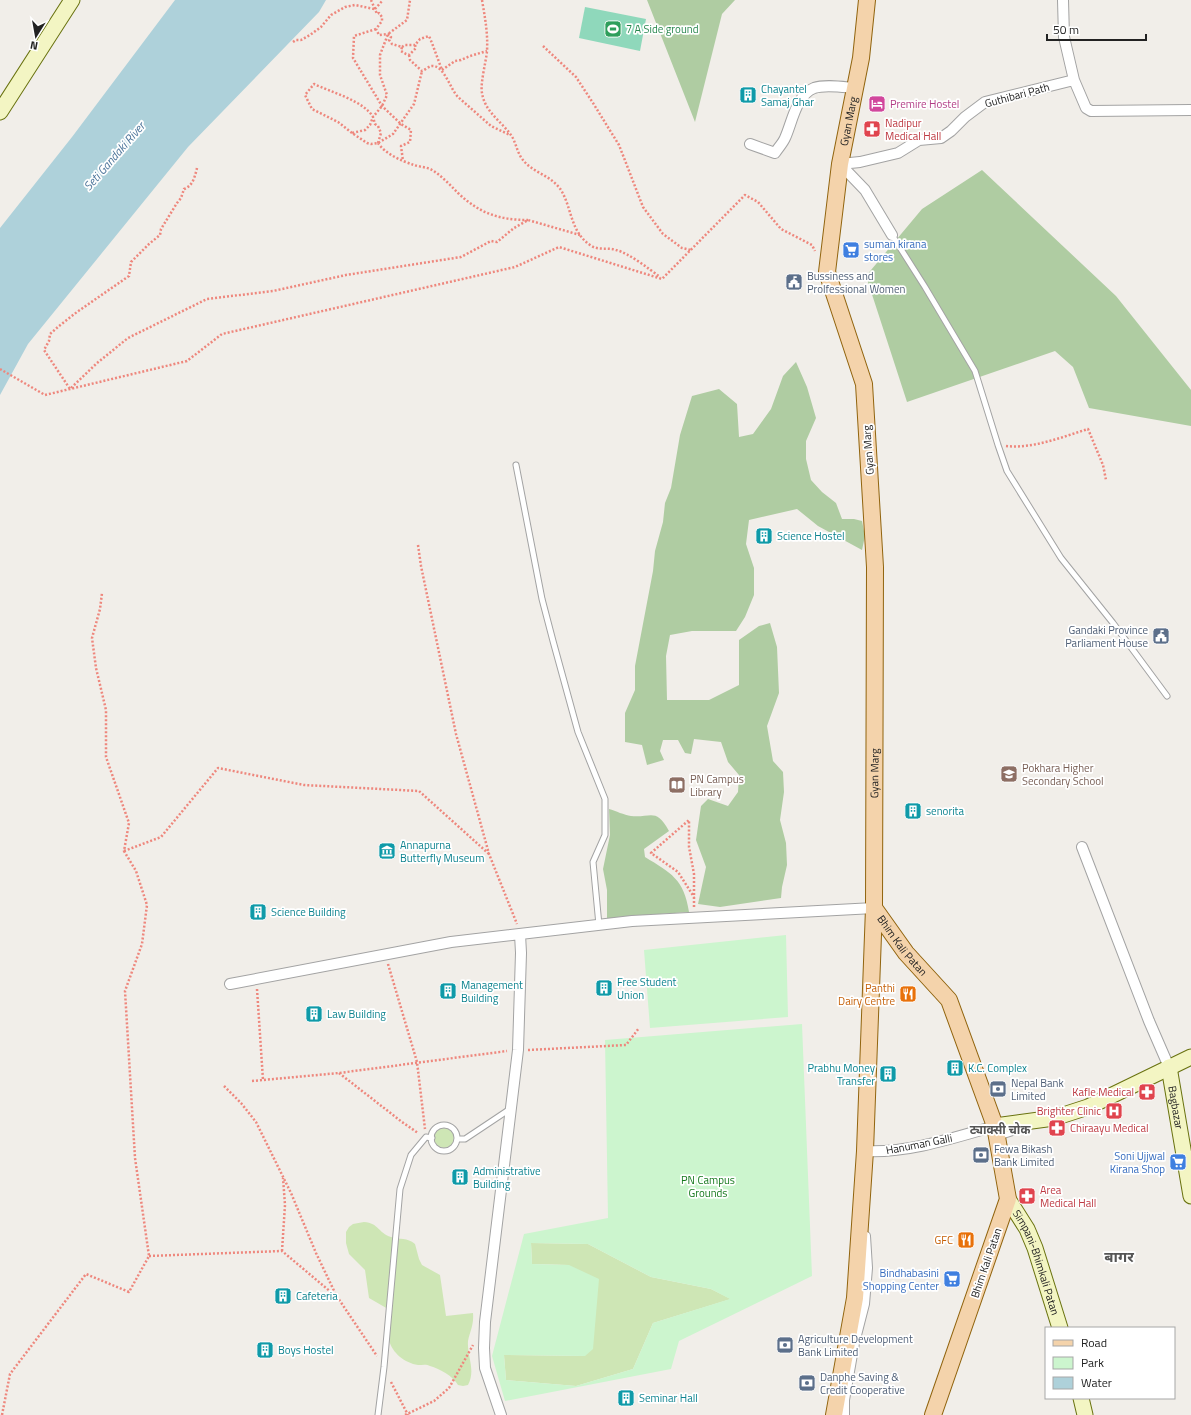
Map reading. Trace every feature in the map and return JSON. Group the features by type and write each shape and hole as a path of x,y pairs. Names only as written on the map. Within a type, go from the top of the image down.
{"main road":[{"path":"0,112 72,0"},
{"name":"Gyan Marg","path":"867,0 861,58 840,164 827,272 864,384 875,567 874,908"},
{"name":"Bhim Kali Patan","path":"874,908 906,953 949,1000 975,1068 996,1131 1008,1199 933,1415"},
{"name":"Bhim Kali Patan","path":"834,1415 855,1298 868,1151 874,908"},
{"path":"996,1131 1054,1118 1088,1107 1170,1071 1191,1057"},
{"name":"Bagbazar","path":"1170,1071 1191,1196"},
{"name":"Simpani-Bhimkali Patan","path":"1008,1199 1027,1229 1035,1248 1060,1327"},
{"path":"1081,1399 1085,1415"}],"street":[{"path":"1063,0 1064,36 1074,80 1086,108 1091,111 1191,110"},
{"name":"Guthibari Path","path":"840,164 860,162 898,153 919,140 941,138 985,102 1074,80"},
{"path":"750,144 775,153 785,138 801,98 814,88 834,86 854,88"},
{"path":"840,164 865,190 892,235"},
{"path":"1082,847 1149,1021 1170,1071 1191,1064"},
{"path":"230,984 451,942 632,921 874,908"},
{"path":"501,1415 485,1368 484,1334 518,1050 521,953 520,934"},
{"name":"Hanuman Galli","path":"868,1151 894,1150 996,1131"},
{"path":"844,1415 845,1400 855,1343 865,1304 868,1268 866,1205 868,1151"}],"lane":[{"path":"892,235 926,287 974,371 1007,471 1061,558 1121,634 1167,696"},
{"path":"516,465 542,599 555,648 578,732 605,800 605,835 593,862 599,925"},
{"path":"457,1139 465,1139 511,1108"},
{"path":"447,1126 454,1130 457,1134 457,1139 456,1144 452,1148 448,1151 442,1151 433,1145 432,1138 434,1130 438,1127 447,1126"},
{"path":"378,1415 384,1367 400,1189 410,1155 426,1137 432,1138"}],"path":[{"path":"371,0 377,14 379,13 382,17 382,21 376,29 354,36 353,58 382,106 401,124 411,130 410,142 401,146 403,161"},
{"path":"375,9 383,0"},
{"path":"376,29 379,35 388,34 407,20 410,0"},
{"path":"482,0 488,32 487,52 481,92 486,107 512,136 523,160 537,171 554,180 566,199 574,226 580,236 589,245 596,249 616,250 662,279"},
{"path":"293,42 310,35 321,27 330,15 345,8 355,5 375,9"},
{"path":"388,34 391,37 389,40 392,44 402,47 405,45 415,45"},
{"path":"352,133 365,130 382,106 387,95 380,75 380,55 388,34"},
{"path":"409,55 416,48 415,45 420,39 428,36 442,70 454,93 491,126 512,136"},
{"path":"543,46 576,77 616,139 643,207 663,234 682,248 691,250"},
{"path":"402,47 401,51 409,55 410,60 422,71"},
{"path":"442,70 455,61 487,52"},
{"path":"442,70 431,66 422,71 414,104 401,124 392,134 378,143 367,143 338,122 312,109 305,95 314,84 356,103 370,112 375,124 381,132 378,143 380,147 403,161 431,170 471,204 486,213 504,218 528,220 580,236"},
{"path":"70,389 44,350 49,342 50,334 77,312 129,276 131,262 160,235 161,229 176,203 181,198 184,189 188,187 194,179 197,168"},
{"path":"662,279 744,195 758,202 781,229 812,245 816,252"},
{"path":"70,389 97,363 128,338 207,299 273,291 346,275 461,257 491,241 497,242 514,228 528,220"},
{"path":"0,369 45,395 187,361 222,334 515,267 559,247 662,279"},
{"path":"998,445 1016,447 1044,442 1088,429 1103,465 1106,480"},
{"path":"418,545 420,566 456,734 490,854 520,934"},
{"path":"2,1415 10,1374 86,1274 129,1292 149,1256 135,1158 126,991 142,944 147,905 136,871 124,851 129,824 106,757 106,710 96,668 92,638 100,609 102,593"},
{"path":"124,851 161,837 218,768 304,785 419,791 490,854"},
{"path":"693,918 694,897 694,874 689,847 689,820 651,853 678,872 694,897"},
{"path":"385,954 417,1062 426,1137"},
{"path":"256,979 263,1080"},
{"path":"252,1082 339,1073 518,1050 626,1045 640,1028"},
{"path":"339,1073 402,1122 426,1137"},
{"path":"224,1086 241,1103 256,1122 291,1192 316,1254 338,1298 384,1367 407,1415 434,1401 449,1388 476,1338 480,1334 484,1334"},
{"path":"282,1176 285,1205 282,1251"},
{"path":"149,1256 282,1251 338,1298"}],"green space":[{"path":"647,0 735,0 722,14 695,122"},
{"name":"7 A Side ground","path":"585,7 646,19 640,51 579,38"},
{"path":"982,170 1116,296 1191,390 1191,426 1089,408 1073,367 1055,351 907,402 866,276 922,209"},
{"path":"796,362 807,387 816,418 806,441 806,459 811,480 822,492 836,503 842,519 862,521 865,536 862,550 818,526 797,509 749,520 746,544 754,568 754,595 745,617 736,631 692,631 670,635 666,656 667,700 709,700 739,685 739,640 759,626 770,623 777,647 779,693 767,726 773,761 783,772 784,792 780,820 786,843 787,865 781,898 720,907 698,904 706,867 696,840 701,806 708,799 728,806 738,792 739,775 728,762 721,742 694,739 691,754 685,753 678,740 663,740 660,751 664,760 647,765 642,745 625,742 625,713 635,690 635,666 653,571 655,551 663,522 665,503 671,488 680,435 692,396 719,389 737,404 739,437 753,434 771,409 783,376"},
{"path":"609,809 631,816 657,816 664,824 669,831 644,849 645,857 669,873 680,884 687,901 689,912 607,919 607,890 603,869 610,835"},
{"path":"786,935 788,1017 650,1028 644,950"},
{"name":"PN Campus Grounds","path":"802,1024 812,1276 679,1341 671,1369 505,1401 492,1356 524,1234 608,1218 605,1040","holes":["531,1243 588,1244 651,1277 711,1289 730,1299 653,1323 633,1369 576,1386 506,1380 504,1355 585,1356 593,1349 599,1279 569,1265 532,1264"]},
{"path":"444,1128 451,1131 454,1138 451,1145 444,1148 437,1145 434,1138 437,1131"},
{"path":"364,1222 373,1224 387,1235 394,1238 409,1240 415,1244 422,1265 440,1275 446,1316 473,1313 468,1341 471,1374 468,1385 458,1385 450,1376 434,1367 408,1362 400,1357 393,1349 388,1336 388,1309 369,1298 365,1270 349,1254 346,1243 346,1232 349,1227 353,1224"},
{"path":"531,1243 588,1244 651,1277 711,1289 731,1299 653,1323 633,1369 576,1386 506,1380 504,1355 585,1356 569,1265 532,1264"}],"water":[{"name":"Seti Gandaki River","path":"175,0 326,0 319,12 188,147 28,344 0,395 0,228 72,137"}],"place":[{"name":"7 A Side ground","path":"613,29"},
{"name":"Chayantel Samaj Ghar","path":"748,95"},
{"name":"Premire Hostel","path":"877,104"},
{"name":"Nadipur Medical Hall","path":"872,129"},
{"name":"suman kirana stores","path":"851,250"},
{"name":"Bussiness and Prolfessional Women","path":"794,282"},
{"name":"Science Hostel","path":"764,536"},
{"name":"Gandaki Province Parliament House","path":"1161,636"},
{"name":"Pokhara Higher Secondary School","path":"1009,774"},
{"name":"PN Campus Library","path":"677,785"},
{"name":"senorita","path":"913,811"},
{"name":"Annapurna Butterfly Museum","path":"387,851"},
{"name":"Science Building","path":"258,912"},
{"name":"Free Student Union","path":"604,988"},
{"name":"Management Building","path":"448,991"},
{"name":"Panthi Dairy Centre","path":"908,994"},
{"name":"Law Building","path":"314,1014"},
{"name":"K.C. Complex","path":"955,1068"},
{"name":"Prabhu Money Transfer","path":"888,1074"},
{"name":"Nepal Bank Limited","path":"998,1089"},
{"name":"Kafle Medical","path":"1147,1092"},
{"name":"Brighter Clinic","path":"1114,1111"},
{"name":"Chiraayu Medical","path":"1057,1128"},
{"name":"Fewa Bikash Bank Limited","path":"981,1155"},
{"name":"Soni Ujjwal Kirana Shop","path":"1178,1162"},
{"name":"Administrative Building","path":"460,1177"},
{"name":"Area Medical Hall","path":"1027,1196"},
{"name":"GFC","path":"966,1240"},
{"name":"Bindhabasini Shopping Center","path":"952,1279"},
{"name":"Cafeteria","path":"283,1296"},
{"name":"Agriculture Development Bank Limited","path":"785,1345"},
{"name":"Boys Hostel","path":"265,1350"},
{"name":"Danphe Saving & Credit Cooperative","path":"807,1383"},
{"name":"Seminar Hall","path":"626,1398"}],"district":[{"name":"ट्याक्सी चोक","path":"1000,1129"},
{"name":"बागर","path":"1119,1256"}]}
